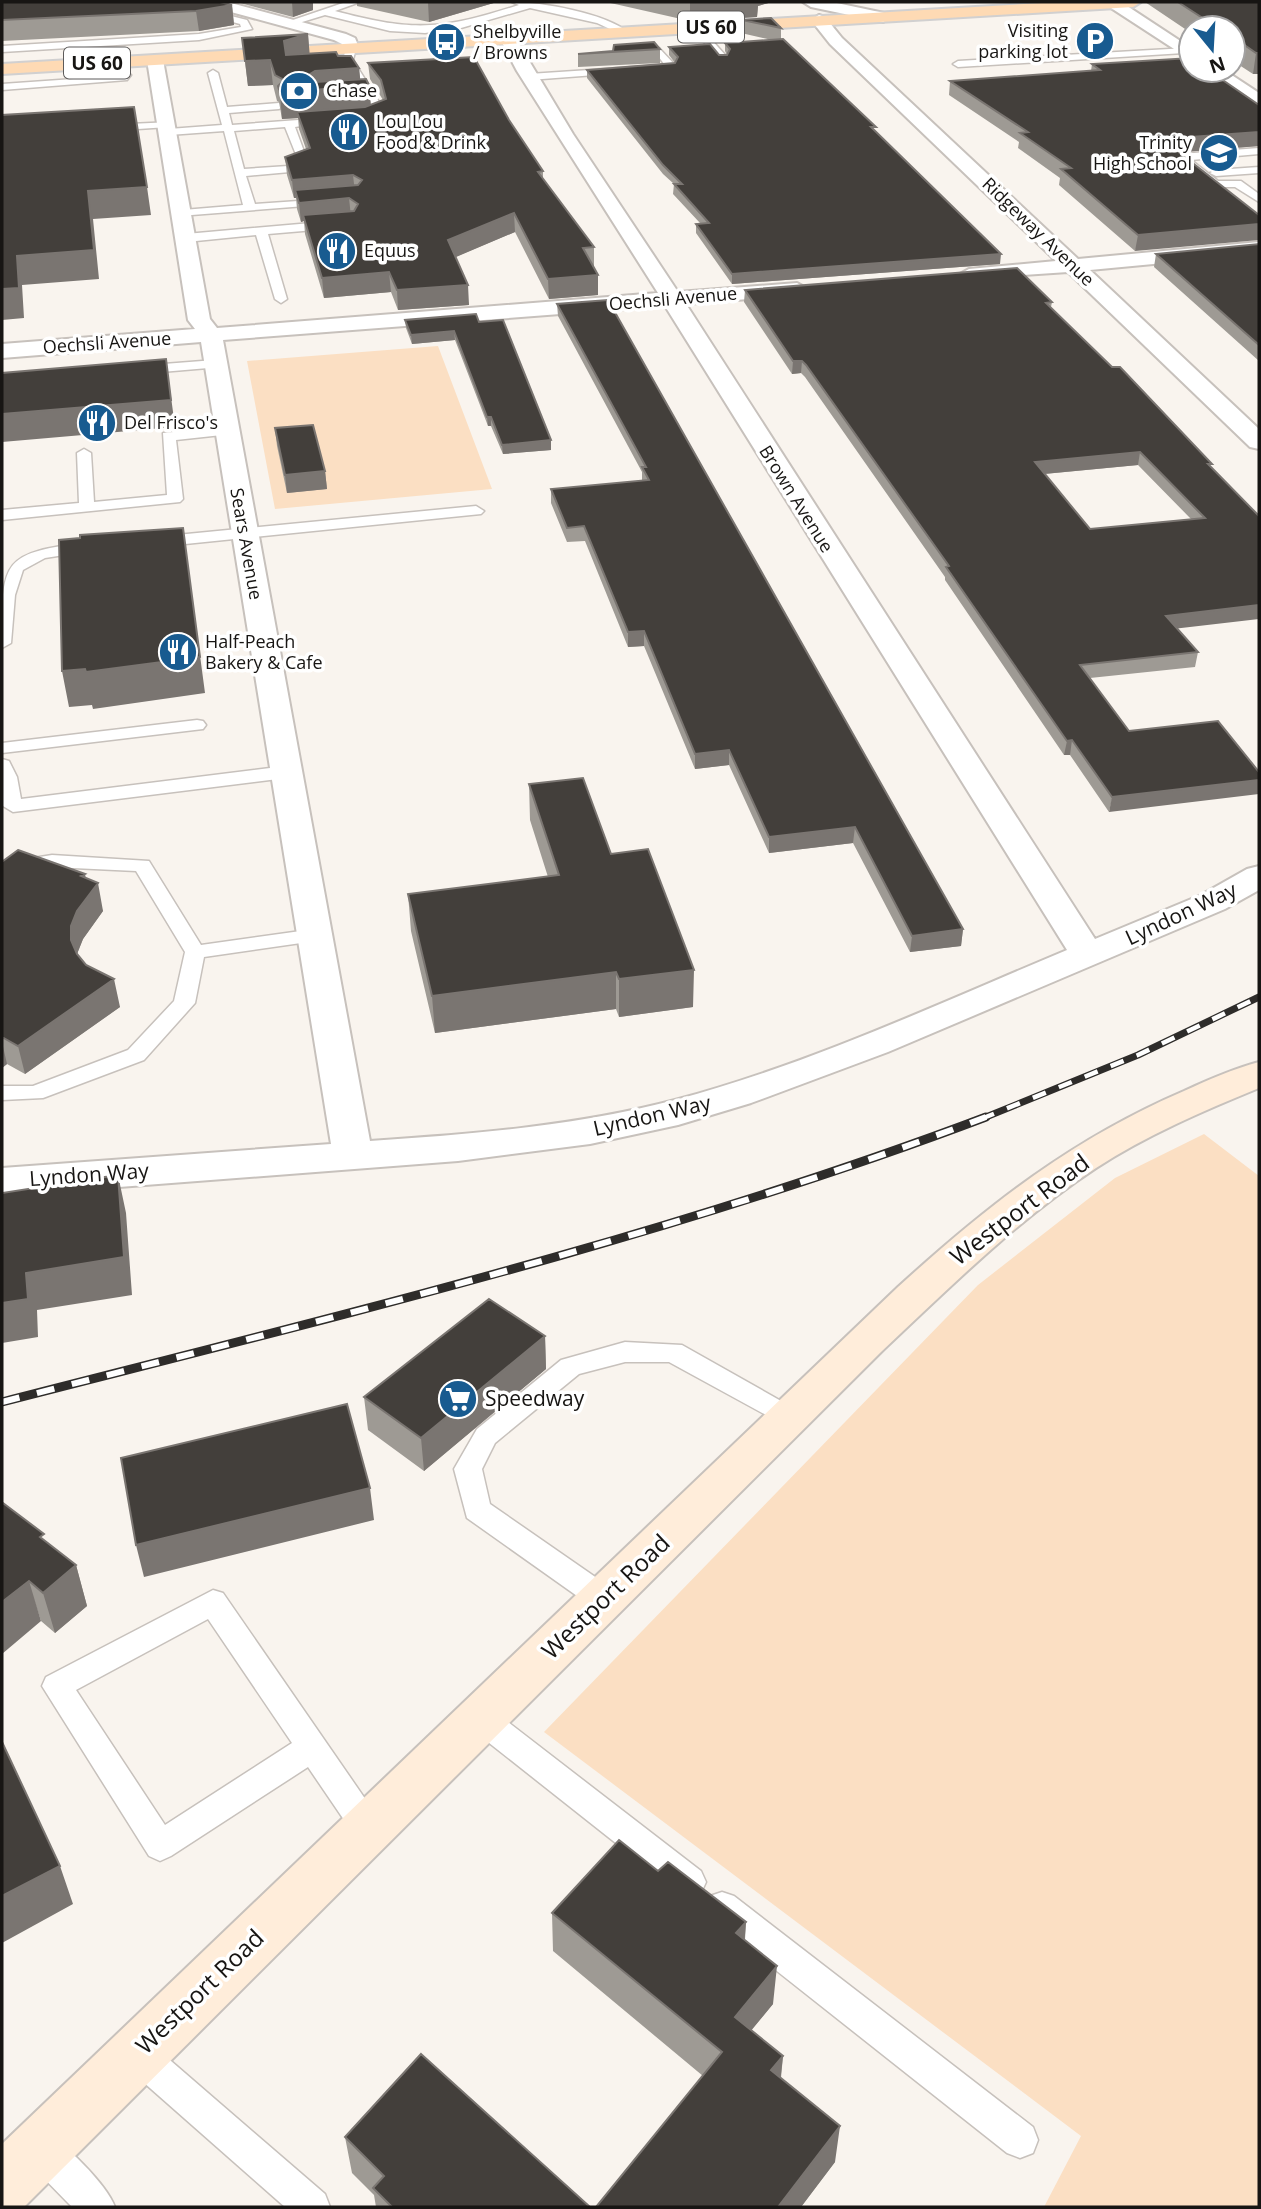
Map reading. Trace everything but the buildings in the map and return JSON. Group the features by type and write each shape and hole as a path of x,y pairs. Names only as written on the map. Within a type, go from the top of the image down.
{"main road":[{"name":"US 60","path":"2,69 696,27 815,11 883,17 1002,6 1133,2"},
{"name":"Westport Road","path":"21,2167 788,1417 962,1251 1061,1173 1155,1118 1259,1074"}],"street":[{"path":"210,2 340,37 349,41 351,48"},
{"path":"1113,3 1177,46"},
{"name":"Ridgeway Avenue","path":"815,11 836,41 1259,442"},
{"name":"Brown Avenue","path":"508,39 581,163 671,299 911,682 1088,956"},
{"name":"Sears Avenue","path":"155,60 169,128 199,320 211,335 353,1155"},
{"path":"1234,84 1259,101"},
{"path":"945,277 1259,248"},
{"name":"Oechsli Avenue","path":"2,351 822,287"},
{"name":"Lyndon Way","path":"2,1182 458,1148 590,1131 678,1112 737,1094 875,1044 1213,902 1259,876"}],"lane":[{"path":"2,49 199,37 247,29 244,22 165,2"},
{"path":"289,23 355,2"},
{"path":"515,2 600,21 623,32"},
{"path":"326,12 391,28 414,30 453,27 529,5"},
{"path":"230,18 250,13"},
{"path":"696,27 724,59"},
{"path":"351,48 348,60 369,99 381,113 353,119"},
{"path":"529,77 672,67 659,51"},
{"path":"958,65 1177,54"},
{"path":"213,73 250,208"},
{"path":"2,87 127,77"},
{"path":"223,110 279,106"},
{"path":"92,129 228,128 340,120"},
{"path":"239,173 290,169 305,163 289,124"},
{"path":"1259,151 1181,157 1215,185 1259,182"},
{"path":"1202,174 1259,170"},
{"path":"1237,183 1259,199"},
{"path":"185,226 250,208 342,201"},
{"path":"185,226 261,231 351,224"},
{"path":"261,231 281,299"},
{"path":"121,372 215,364"},
{"path":"2,515 175,499 168,436 226,431"},
{"path":"85,453 87,508"},
{"path":"139,543 476,511"},
{"path":"2,643 6,583 24,558 38,553 113,545"},
{"path":"2,748 197,725"},
{"path":"2,765 8,777 13,806 286,772"},
{"path":"2,869 52,862 142,865 195,952 184,1003 136,1055 35,1093 2,1093"},
{"path":"195,952 314,935"},
{"path":"604,1599 477,1510 468,1469 486,1436 570,1367 625,1352 673,1352 788,1417"},
{"path":"312,1746 160,1846 57,1686 213,1602 312,1746 368,1829"},
{"path":"480,1718 1020,2140"},
{"path":"137,2054 312,2207"},
{"path":"21,2167 97,2207"}],"shaded area":[{"path":"438,346 492,489 275,509 247,361"},
{"path":"1204,1134 1259,1176 1259,2207 1044,2207 1081,2136 544,1732 978,1285 1115,1178"}],"railway":[{"path":"985,1117 1138,1055 1259,997"},
{"path":"2,1402 374,1306 621,1238 865,1161 985,1117"},
{"path":"981,1119 985,1117"}],"place":[{"name":"Visiting parking lot","path":"1095,41"},
{"name":"Shelbyville / Browns","path":"446,42"},
{"name":"Chase","path":"299,91"},
{"name":"Lou Lou Food & Drink","path":"349,132"},
{"name":"Trinity High School","path":"1219,153"},
{"name":"Equus","path":"337,251"},
{"name":"Del Frisco's","path":"97,423"},
{"name":"Half-Peach Bakery & Cafe","path":"178,652"},
{"name":"Speedway","path":"458,1399"}]}
